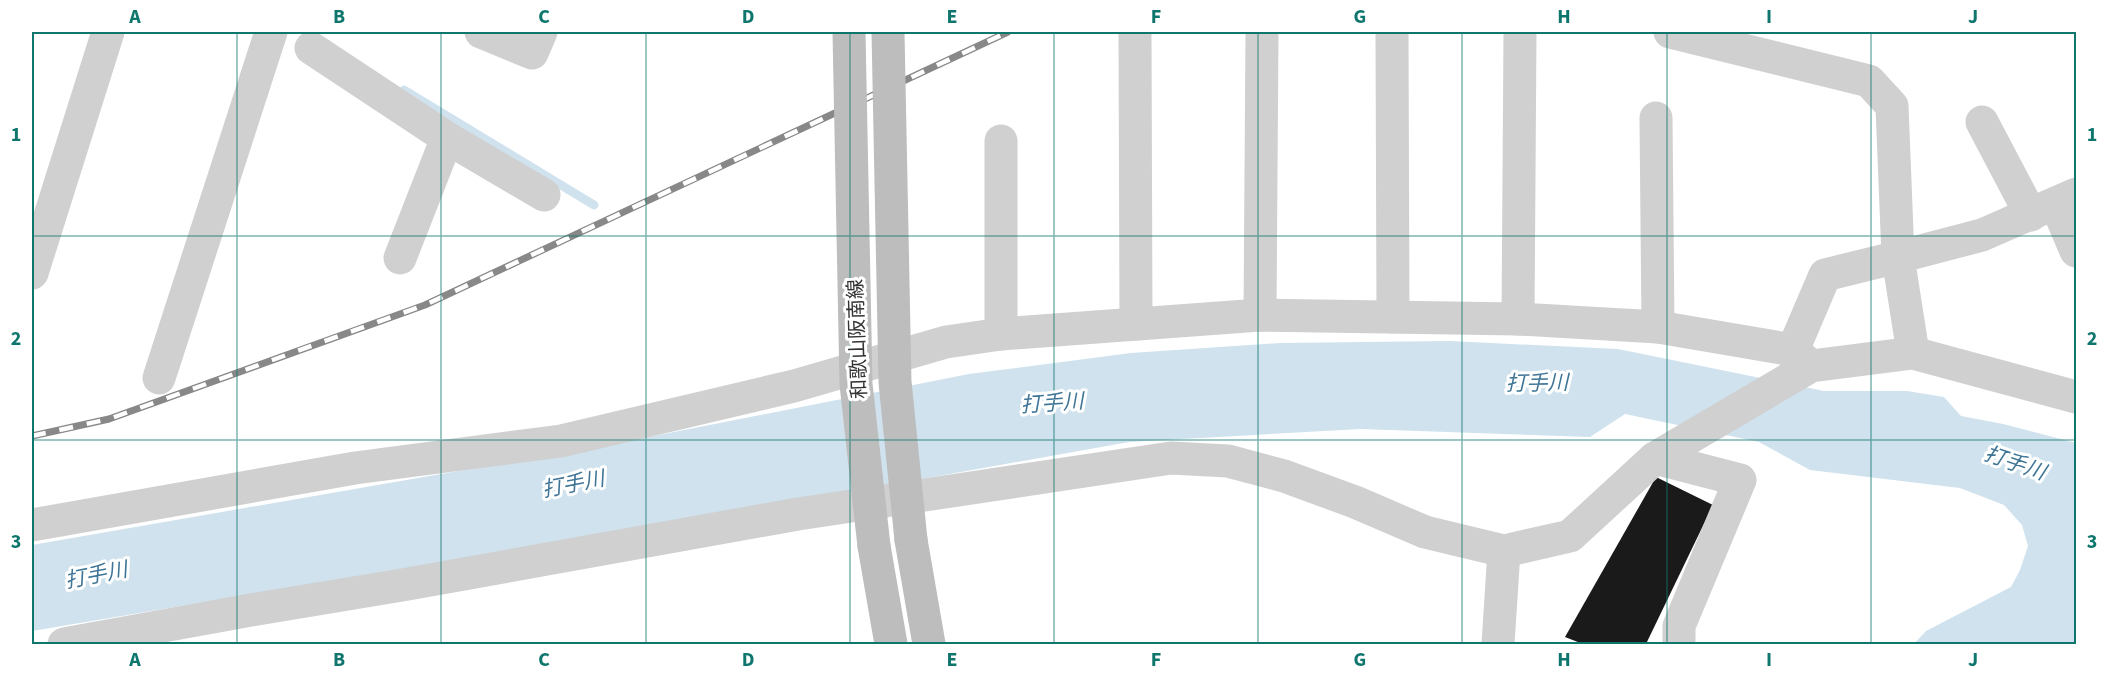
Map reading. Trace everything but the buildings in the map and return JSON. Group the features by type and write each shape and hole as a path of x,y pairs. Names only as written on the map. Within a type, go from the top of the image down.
{"main road":[{"name":"和歌山阪南線","path":"849,32 856,384 874,546 891,645"},
{"name":"和歌山阪南線","path":"888,32 896,382 911,540 929,645"}],"street":[{"path":"32,273 108,32"},
{"path":"159,378 271,32"},
{"path":"283,32 315,40 447,138 544,195"},
{"path":"481,32 532,53 541,32"},
{"path":"1135,32 1136,324"},
{"path":"1260,315 1262,32"},
{"path":"1392,32 1393,317"},
{"path":"1518,319 1520,32"},
{"path":"1670,32 1869,81 1892,106 1898,257 1913,353"},
{"path":"1656,118 1658,327"},
{"path":"1982,122 2054,204 2076,251"},
{"path":"400,258 447,138"},
{"path":"1001,141 1001,334"},
{"path":"64,645 798,514 1171,458 1228,461 1284,476 1355,502 1425,532 1504,552 1570,536 1655,458 1798,365 1825,275 1982,235 2054,204"},
{"path":"32,525 355,468 561,441 794,386 946,342 1001,334 1260,315 1518,319 1658,327 1798,365 1913,353 2076,397"},
{"path":"1655,458 1740,480 1679,626 1679,645"},
{"path":"1498,645 1504,552"}],"water":[{"name":"打手川","path":"1449,341 1618,349 1824,391 1907,391 1944,397 1961,416 2003,424 2076,443 2076,644 1914,644 1926,631 2011,587 2020,570 2028,546 2022,525 2004,505 1960,488 1810,470 1759,442 1625,414 1590,437 1360,429 1129,442 671,524 32,631 32,545 613,444 969,374 1131,353 1281,343"}],"waterway":[{"path":"404,90 594,205"}],"railway":[{"path":"32,436 109,419 425,305 1008,32"}]}
